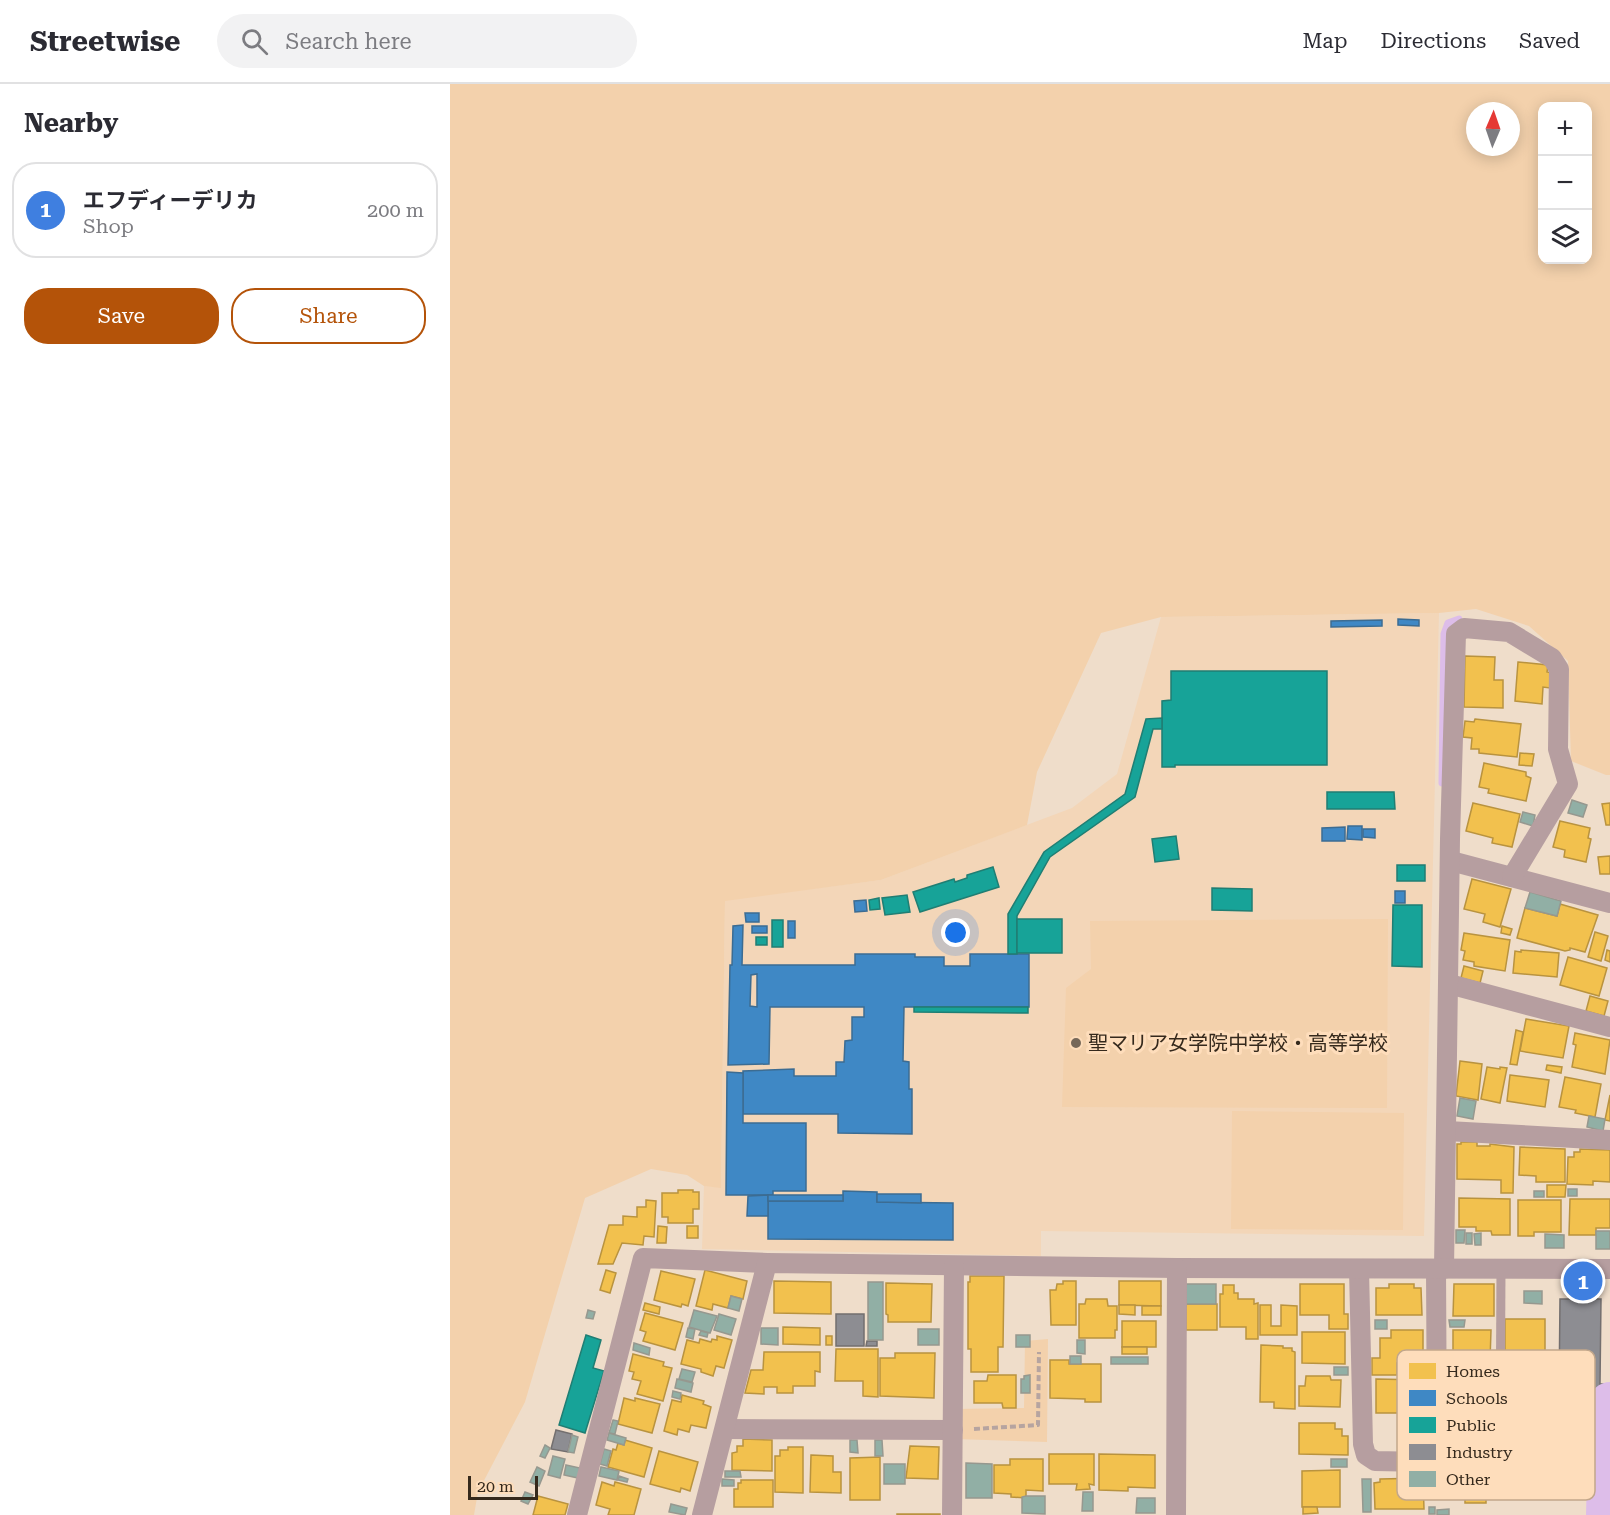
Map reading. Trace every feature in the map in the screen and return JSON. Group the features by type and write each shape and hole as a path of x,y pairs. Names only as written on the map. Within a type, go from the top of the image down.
{"street":[{"path":"1439,1350 1447,1131 1450,839 1456,634 1464,628 1509,632 1552,658 1559,669 1558,749 1568,784 1512,877"},
{"path":"1451,861 1610,903"},
{"path":"1449,984 1610,1027"},
{"path":"1447,1131 1610,1140"},
{"path":"577,1515 643,1258 767,1263 954,1266 1610,1269"},
{"path":"702,1515 767,1263"},
{"path":"952,1515 954,1266"},
{"path":"1176,1515 1177,1268"},
{"path":"1359,1269 1363,1444 1366,1455 1375,1461 1397,1461"},
{"path":"724,1429 953,1430"}],"lane":[{"path":"1501,1269 1501,1350"}],"path":[{"path":"953,1430 1038,1425 1039,1352"}],"shaded area":[{"path":"450,84 1610,84 1610,775 1571,761 1568,661 1529,626 1476,609 1439,613 1161,617 1101,633 1037,772 1027,825 881,880 725,901 721,1188 704,1186 687,1175 651,1169 585,1198 525,1402 478,1492 474,1515 450,1515"},
{"name":"聖マリア女学院中学校・高等学校","path":"1439,613 1424,1236 1041,1231 1041,1256 702,1249 704,1186 721,1187 725,900 881,880 1072,808 1117,774 1161,617"},
{"path":"1388,919 1387,1108 1062,1107 1066,988 1091,969 1090,921"},
{"path":"1232,1111 1404,1113 1403,1230 1231,1229"},
{"path":"1048,1339 1047,1442 954,1439 955,1409 1024,1408 1025,1341"}],"building: Homes":[{"path":"1465,656 1495,657 1494,680 1503,680 1503,708 1464,707"},
{"path":"1518,662 1548,665 1547,672 1552,673 1550,688 1543,687 1542,704 1515,701"},
{"path":"1475,719 1521,724 1517,757 1479,753 1479,749 1471,749 1472,738 1463,737 1465,721 1474,722"},
{"path":"1520,753 1534,754 1532,766 1519,765"},
{"path":"1484,763 1526,772 1526,776 1531,778 1526,801 1488,793 1489,789 1479,787"},
{"path":"1473,803 1520,814 1512,847 1492,843 1493,838 1466,831"},
{"path":"1610,803 1610,825 1606,825 1602,804"},
{"path":"1560,821 1590,828 1588,838 1591,839 1586,862 1564,857 1565,850 1553,847"},
{"path":"1610,856 1610,874 1600,874 1598,857"},
{"path":"1472,879 1511,889 1500,927 1483,922 1485,914 1464,909"},
{"path":"1560,904 1598,915 1585,952 1570,948 1565,951 1517,938 1525,908 1557,916"},
{"path":"1502,926 1512,929 1510,935 1501,933"},
{"path":"1595,932 1608,936 1601,961 1588,957"},
{"path":"1464,933 1510,940 1505,971 1474,966 1474,962 1463,960 1465,951 1461,950"},
{"path":"1521,950 1559,953 1557,977 1513,973 1515,951 1521,952"},
{"path":"1607,950 1610,951 1610,962 1605,960"},
{"path":"1568,957 1607,968 1599,996 1560,985"},
{"path":"1464,966 1483,971 1480,983 1461,978"},
{"path":"1590,996 1608,1001 1604,1016 1586,1011"},
{"path":"1526,1019 1569,1026 1563,1058 1520,1051"},
{"path":"1516,1030 1523,1032 1517,1065 1510,1064"},
{"path":"1575,1033 1610,1040 1605,1074 1572,1067 1576,1045 1573,1044"},
{"path":"1460,1061 1482,1064 1478,1100 1456,1096"},
{"path":"1547,1065 1562,1067 1561,1073 1546,1070"},
{"path":"1487,1067 1507,1068 1500,1103 1481,1099"},
{"path":"1510,1075 1549,1080 1545,1107 1507,1101"},
{"path":"1565,1077 1601,1084 1595,1117 1559,1107"},
{"path":"1610,1095 1610,1121 1605,1120"},
{"path":"1477,1142 1477,1146 1490,1146 1490,1144 1514,1147 1513,1193 1501,1193 1501,1180 1457,1179 1457,1144"},
{"path":"1520,1147 1565,1149 1565,1182 1536,1182 1536,1176 1519,1175"},
{"path":"1580,1149 1610,1150 1610,1182 1593,1181 1593,1185 1567,1184 1568,1157 1574,1157 1574,1152 1580,1152"},
{"path":"1547,1185 1566,1185 1565,1197 1547,1197"},
{"path":"678,1190 699,1192 699,1209 693,1209 693,1223 668,1223 668,1217 662,1217 662,1193 678,1193"},
{"path":"1459,1198 1510,1199 1510,1235 1492,1235 1491,1231 1476,1231 1476,1227 1459,1227"},
{"path":"1570,1199 1610,1199 1610,1228 1596,1228 1596,1235 1569,1235"},
{"path":"646,1200 656,1201 654,1237 644,1236 643,1245 622,1243 613,1264 598,1264 609,1225 623,1225 623,1216 637,1217 637,1207 646,1207"},
{"path":"1518,1200 1561,1200 1561,1232 1534,1232 1534,1236 1518,1236"},
{"path":"658,1226 667,1227 666,1243 657,1243"},
{"path":"687,1226 698,1226 698,1238 687,1238"},
{"path":"606,1270 616,1273 610,1293 600,1290"},
{"path":"705,1270 747,1281 743,1299 731,1296 728,1308 713,1304 712,1310 696,1306"},
{"path":"661,1271 695,1279 688,1306 682,1304 681,1307 654,1300"},
{"path":"970,1276 1004,1276 1003,1347 998,1347 998,1372 971,1372 971,1349 968,1349 968,1282 970,1282"},
{"path":"774,1281 831,1282 831,1314 774,1313"},
{"path":"1063,1281 1076,1281 1076,1325 1051,1325 1050,1290 1056,1290 1057,1284 1063,1284"},
{"path":"1119,1281 1161,1281 1161,1306 1119,1305"},
{"path":"886,1283 932,1284 931,1322 888,1322"},
{"path":"1300,1284 1344,1284 1344,1314 1348,1314 1348,1329 1329,1329 1329,1315 1300,1315"},
{"path":"1389,1284 1414,1284 1414,1288 1421,1288 1422,1315 1376,1315 1376,1288 1389,1288"},
{"path":"1454,1284 1494,1284 1494,1316 1453,1316"},
{"path":"1223,1285 1234,1285 1234,1293 1238,1293 1238,1299 1254,1299 1254,1304 1258,1303 1258,1339 1246,1339 1246,1327 1220,1327 1220,1294 1223,1294"},
{"path":"1086,1299 1107,1299 1108,1306 1117,1306 1115,1338 1079,1338 1079,1304 1085,1304"},
{"path":"645,1303 660,1307 659,1314 643,1310"},
{"path":"1186,1304 1217,1304 1217,1330 1186,1330"},
{"path":"1119,1305 1135,1305 1135,1315 1119,1314"},
{"path":"1260,1305 1271,1305 1271,1326 1281,1326 1281,1305 1297,1306 1297,1335 1260,1335"},
{"path":"1142,1306 1161,1306 1161,1315 1142,1315"},
{"path":"645,1313 683,1323 675,1350 643,1341 646,1332 640,1330"},
{"path":"1505,1319 1545,1319 1545,1350 1505,1350"},
{"path":"1122,1321 1156,1321 1156,1347 1122,1347"},
{"path":"783,1327 820,1328 820,1345 783,1344"},
{"path":"1391,1330 1423,1330 1423,1350 1397,1350 1397,1375 1372,1375 1372,1358 1380,1358 1380,1338 1391,1338"},
{"path":"1453,1330 1491,1330 1490,1350 1453,1350"},
{"path":"1302,1332 1345,1332 1345,1364 1302,1363"},
{"path":"717,1336 732,1340 724,1368 716,1366 713,1376 701,1372 701,1369 681,1364 687,1340 699,1343 700,1339 711,1342 712,1339 717,1340"},
{"path":"826,1336 832,1336 832,1345 826,1345"},
{"path":"1261,1345 1283,1346 1283,1348 1292,1348 1295,1352 1295,1409 1274,1408 1274,1402 1260,1402"},
{"path":"1122,1347 1147,1347 1147,1354 1122,1354"},
{"path":"836,1349 878,1349 878,1397 863,1396 863,1381 835,1381"},
{"path":"764,1352 820,1352 820,1372 815,1371 815,1386 793,1386 793,1393 777,1393 777,1387 764,1387 764,1394 745,1393 751,1370 763,1370"},
{"path":"895,1353 935,1353 934,1398 880,1396 880,1358 895,1358"},
{"path":"633,1354 664,1362 663,1366 672,1368 663,1401 637,1394 641,1381 632,1379 634,1372 629,1371"},
{"path":"1050,1360 1069,1360 1069,1364 1101,1364 1101,1402 1050,1398"},
{"path":"988,1375 1016,1375 1016,1408 1003,1408 1002,1403 974,1403 974,1381 987,1381"},
{"path":"1306,1376 1330,1376 1331,1380 1341,1380 1340,1407 1299,1406 1299,1386 1305,1386"},
{"path":"1376,1379 1397,1379 1397,1413 1376,1413"},
{"path":"682,1395 704,1401 703,1404 711,1407 706,1428 691,1425 689,1432 678,1429 677,1435 664,1431 672,1400 681,1402"},
{"path":"624,1398 635,1401 635,1398 660,1404 652,1433 618,1424"},
{"path":"1299,1423 1335,1423 1335,1429 1342,1429 1342,1436 1348,1436 1348,1455 1299,1454"},
{"path":"743,1439 772,1440 772,1471 732,1470 732,1453 737,1452 737,1446 743,1446"},
{"path":"625,1440 652,1448 644,1477 608,1467 613,1449 616,1450 618,1443 624,1445"},
{"path":"910,1446 939,1447 938,1479 906,1478"},
{"path":"788,1447 803,1447 803,1493 775,1492 775,1456 780,1456 780,1450 788,1450"},
{"path":"659,1451 698,1462 690,1491 681,1488 680,1492 650,1484"},
{"path":"1049,1454 1094,1454 1094,1485 1089,1484 1090,1489 1076,1490 1077,1484 1049,1484"},
{"path":"1099,1454 1155,1455 1155,1488 1128,1487 1128,1491 1099,1490"},
{"path":"811,1455 833,1456 833,1472 841,1472 841,1493 810,1492"},
{"path":"880,1457 880,1500 850,1500 850,1458"},
{"path":"1010,1459 1043,1459 1043,1491 1026,1490 1026,1498 994,1493 994,1465 1010,1465"},
{"path":"1340,1470 1340,1507 1302,1507 1302,1471"},
{"path":"1380,1479 1397,1479 1397,1500 1424,1500 1424,1509 1375,1509 1374,1483 1380,1482"},
{"path":"741,1480 773,1480 773,1507 734,1507 734,1489 738,1489 738,1483 741,1483"},
{"path":"602,1482 614,1486 615,1482 641,1489 634,1515 608,1515 610,1509 596,1505"},
{"path":"538,1496 568,1504 565,1515 533,1515"},
{"path":"1465,1500 1486,1500 1486,1503 1465,1503"},
{"path":"1303,1507 1317,1507 1318,1513 1303,1514"},
{"path":"940,1514 940,1515 897,1515"}],"building: Schools":[{"path":"1398,619 1419,620 1419,626 1398,625"},
{"path":"1382,620 1382,626 1331,627 1331,621"},
{"path":"1348,826 1362,826 1362,840 1347,839"},
{"path":"1345,827 1345,841 1322,841 1322,828"},
{"path":"1363,829 1375,829 1375,838 1363,837"},
{"path":"1395,891 1405,891 1405,903 1395,903"},
{"path":"866,900 867,911 855,912 854,901"},
{"path":"745,913 759,913 759,922 746,922"},
{"path":"788,921 795,921 795,938 788,938"},
{"path":"743,925 742,965 855,965 855,954 915,954 915,957 944,957 944,966 970,966 970,954 1029,954 1029,1007 904,1007 903,1061 909,1062 909,1089 912,1089 912,1134 838,1133 838,1114 743,1114 743,1071 794,1069 794,1076 836,1076 836,1062 844,1062 845,1041 852,1040 852,1017 864,1017 864,1007 770,1007 769,1064 728,1065 733,926","holes":["757,974 757,1007 750,1006 751,975"]},
{"path":"752,926 767,926 767,933 752,933"},
{"path":"727,1072 743,1073 743,1123 806,1123 806,1191 773,1191 773,1195 726,1195"},
{"path":"843,1191 877,1192 877,1202 953,1203 953,1240 768,1239 768,1201 843,1201"},
{"path":"877,1194 921,1194 921,1203 877,1202"},
{"path":"768,1195 768,1216 747,1216 748,1196"},
{"path":"768,1195 843,1195 843,1201 768,1201"}],"building: Public":[{"path":"1171,671 1327,671 1327,765 1175,765 1175,767 1162,767 1162,701 1171,700"},
{"path":"1162,718 1162,729 1153,729 1135,797 1050,857 1017,916 1017,954 1008,954 1008,914 1044,852 1125,794 1146,719"},
{"path":"1327,792 1394,792 1395,809 1327,809"},
{"path":"1176,836 1179,859 1155,862 1152,839"},
{"path":"1397,865 1425,865 1425,881 1397,881"},
{"path":"993,867 999,887 920,912 913,892 954,879 955,882 967,878 967,875"},
{"path":"1212,888 1252,889 1252,911 1212,910"},
{"path":"907,895 910,912 885,915 882,898"},
{"path":"879,898 880,909 870,910 869,900"},
{"path":"1393,905 1422,905 1422,967 1392,966"},
{"path":"1017,919 1062,919 1062,953 1017,953"},
{"path":"772,920 783,920 783,947 772,947"},
{"path":"756,937 767,937 767,945 756,945"},
{"path":"914,1007 1028,1007 1028,1013 914,1012"},
{"path":"586,1335 601,1340 593,1368 604,1371 585,1433 559,1425"}],"building: Industry":[{"path":"1583,1283 1597,1283 1597,1299 1601,1299 1600,1384 1605,1384 1605,1417 1601,1417 1601,1445 1595,1445 1595,1350 1559,1350 1560,1299 1583,1299"},
{"path":"836,1314 864,1314 864,1346 836,1346"},
{"path":"867,1341 877,1341 877,1346 866,1346"},
{"path":"556,1430 572,1434 568,1452 551,1449"}],"building: Other":[{"path":"1572,800 1587,805 1583,817 1568,813"},
{"path":"1523,812 1535,815 1533,826 1520,822"},
{"path":"1530,892 1561,901 1557,916 1525,908"},
{"path":"1460,1098 1476,1101 1473,1119 1457,1116"},
{"path":"1589,1116 1605,1119 1603,1131 1587,1127"},
{"path":"1568,1189 1577,1189 1577,1196 1568,1196"},
{"path":"1534,1191 1544,1191 1544,1197 1534,1197"},
{"path":"1456,1230 1465,1230 1464,1243 1456,1243"},
{"path":"1596,1231 1610,1231 1610,1249 1596,1249"},
{"path":"1466,1233 1472,1233 1472,1244 1466,1244"},
{"path":"1481,1233 1481,1245 1475,1245 1474,1234"},
{"path":"1545,1234 1564,1235 1564,1248 1545,1248"},
{"path":"868,1282 883,1282 883,1340 868,1340"},
{"path":"1186,1284 1216,1284 1216,1304 1186,1304"},
{"path":"1524,1291 1542,1291 1542,1304 1524,1303"},
{"path":"731,1296 742,1299 739,1311 728,1308"},
{"path":"588,1310 595,1312 593,1319 586,1318"},
{"path":"694,1310 717,1316 710,1333 689,1327"},
{"path":"719,1314 736,1319 731,1335 714,1330"},
{"path":"1375,1320 1387,1320 1387,1329 1375,1329"},
{"path":"1449,1320 1465,1320 1464,1327 1450,1327"},
{"path":"688,1328 695,1329 693,1339 686,1337"},
{"path":"761,1328 778,1328 778,1345 761,1344"},
{"path":"918,1329 939,1329 939,1345 918,1345"},
{"path":"701,1331 708,1333 707,1337 699,1335"},
{"path":"1016,1335 1030,1335 1030,1347 1016,1347"},
{"path":"1077,1340 1085,1340 1085,1354 1077,1353"},
{"path":"634,1343 650,1348 649,1355 633,1350"},
{"path":"1070,1356 1081,1356 1081,1364 1070,1364"},
{"path":"1111,1357 1148,1357 1148,1364 1111,1364"},
{"path":"1334,1367 1348,1367 1348,1375 1334,1375"},
{"path":"682,1369 695,1372 692,1382 679,1379"},
{"path":"1030,1375 1030,1393 1021,1393 1021,1379"},
{"path":"677,1379 693,1383 691,1392 675,1388"},
{"path":"673,1391 681,1393 680,1399 672,1397"},
{"path":"613,1420 618,1421 615,1434 609,1433"},
{"path":"609,1433 626,1438 624,1445 607,1440"},
{"path":"572,1435 578,1437 574,1453 568,1452"},
{"path":"850,1440 857,1440 858,1453 850,1452"},
{"path":"875,1440 882,1440 883,1456 875,1456"},
{"path":"545,1445 550,1448 545,1458 540,1456"},
{"path":"604,1449 611,1451 607,1466 600,1464"},
{"path":"553,1456 565,1459 560,1478 548,1475"},
{"path":"1331,1459 1347,1459 1347,1467 1331,1467"},
{"path":"966,1463 992,1464 992,1498 966,1498"},
{"path":"884,1464 905,1464 905,1484 884,1484"},
{"path":"566,1465 580,1468 578,1478 564,1475"},
{"path":"537,1467 545,1471 539,1486 530,1482"},
{"path":"601,1467 619,1471 617,1480 599,1476"},
{"path":"725,1471 740,1471 741,1477 725,1477"},
{"path":"619,1476 628,1479 627,1482 618,1480"},
{"path":"722,1479 734,1480 734,1486 722,1486"},
{"path":"1362,1479 1371,1479 1371,1512 1363,1512"},
{"path":"525,1492 533,1495 528,1504 521,1501"},
{"path":"1083,1492 1093,1492 1093,1511 1082,1511"},
{"path":"1045,1496 1045,1514 1022,1513 1022,1497"},
{"path":"1137,1498 1155,1498 1155,1513 1136,1513"},
{"path":"671,1504 687,1508 685,1515 669,1512"},
{"path":"1429,1507 1435,1507 1435,1514 1429,1514"},
{"path":"1449,1509 1449,1515 1437,1515 1437,1510"}],"waterway":[{"path":"1442,783 1444,634 1448,623 1459,619"},
{"path":"1607,1515 1610,1403"}],"place":[{"name":"聖マリア女学院中学校・高等学校","path":"1076,1043"},
{"name":"エフディーデリカ","path":"1583,1281"}]}
